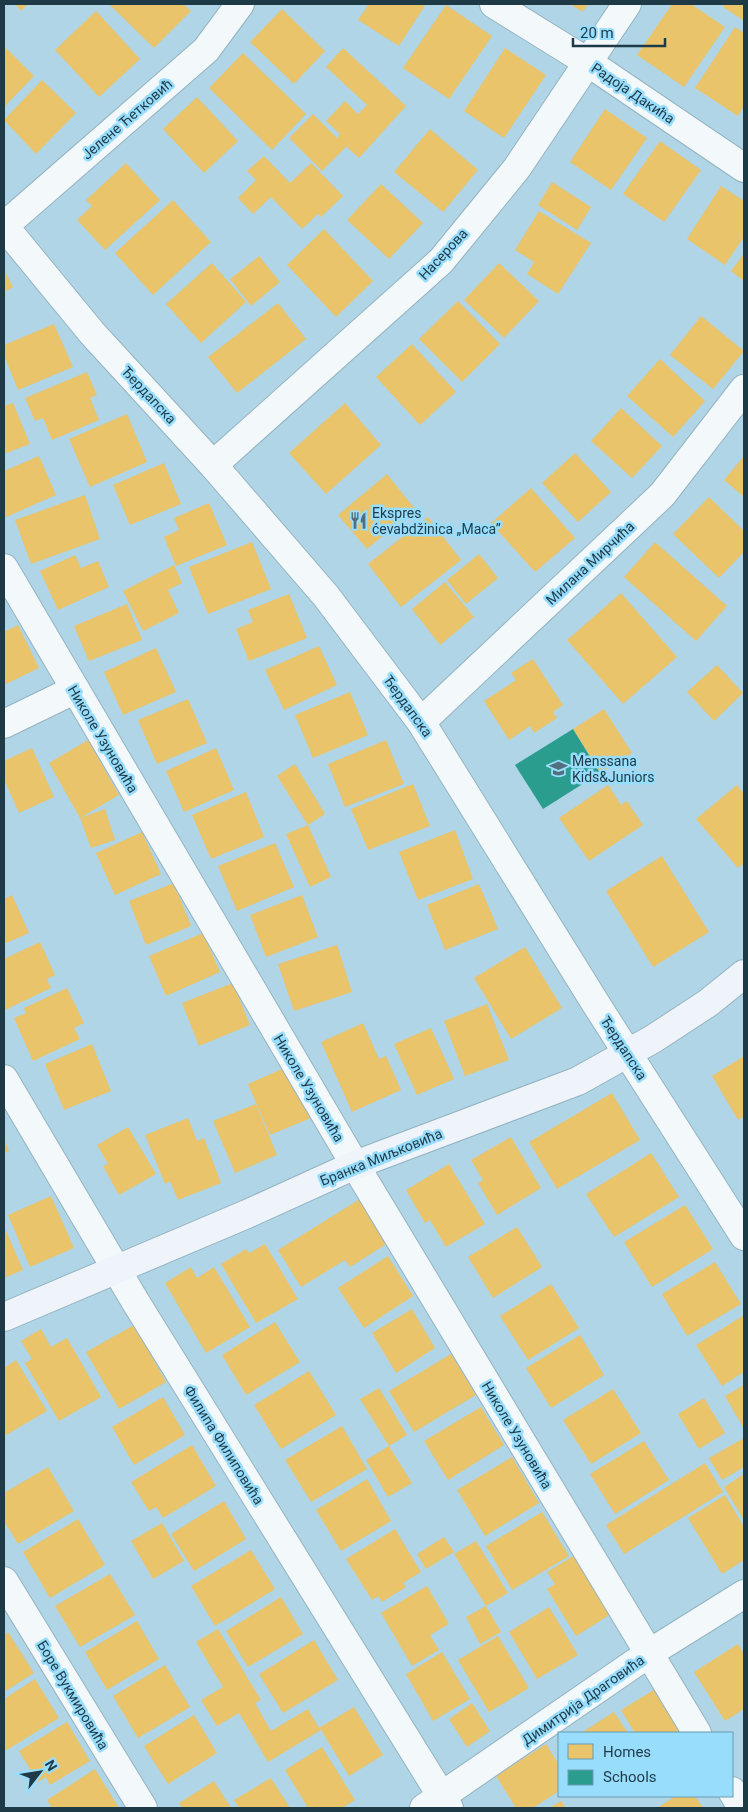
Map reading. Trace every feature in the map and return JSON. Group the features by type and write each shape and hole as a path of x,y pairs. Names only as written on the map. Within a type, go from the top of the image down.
{"street":[{"name":"Јелене Ћетковић","path":"4,226 206,50 240,4"},
{"name":"Радоја Дакића","path":"494,4 589,63 744,168"},
{"name":"Насерова","path":"213,465 441,261 517,168 627,4"},
{"name":"Ђердапска","path":"4,226 92,333 213,465 326,596 421,722 628,1055 744,1236"},
{"name":"Милана Мирчића","path":"421,722 662,495 744,389"},
{"name":"Николе Узуновића","path":"4,568 355,1165 695,1732"},
{"path":"4,724 74,690"},
{"name":"Бранка Миљковића","path":"4,1317 117,1271 355,1165 578,1081 628,1055 685,1019 744,974"},
{"name":"Филипа Филиповића","path":"4,1079 117,1271 438,1805"},
{"name":"Боре Вукмировића","path":"4,1581 143,1808"},
{"name":"Димитрија Драговића","path":"438,1805 648,1654 744,1594"},
{"path":"733,1793 742,1808"}],"building: Homes":[{"path":"15,4 28,4 21,11"},
{"path":"109,4 183,4 191,11 154,48"},
{"path":"369,4 426,4 399,46 358,20"},
{"path":"570,4 588,4 583,12"},
{"path":"672,4 691,4 725,27 684,87 637,55"},
{"path":"725,4 744,4 744,21 723,7"},
{"path":"446,5 492,36 449,99 403,68"},
{"path":"282,9 325,51 294,84 250,42"},
{"path":"96,11 140,59 99,97 55,50"},
{"path":"735,27 744,33 744,106 738,116 695,88"},
{"path":"4,46 34,76 4,107"},
{"path":"343,48 406,106 359,158 342,143 346,147 322,171 289,138 313,114 337,138 340,134 326,121 345,101 358,114 367,105 326,67"},
{"path":"505,48 546,75 504,138 464,111"},
{"path":"243,53 306,114 272,150 209,88"},
{"path":"42,80 76,113 36,154 4,120"},
{"path":"197,97 238,141 204,173 163,129"},
{"path":"605,109 647,138 611,190 570,162"},
{"path":"430,129 478,170 443,212 394,172"},
{"path":"660,141 701,170 664,222 623,194"},
{"path":"264,156 290,183 311,163 343,196 321,217 318,214 302,229 271,197 253,214 238,198 256,180 247,171"},
{"path":"126,163 160,200 105,250 77,220 92,206 86,200"},
{"path":"552,182 591,207 577,230 538,205"},
{"path":"381,184 423,223 389,259 347,220"},
{"path":"721,186 744,201 744,237 725,265 687,239"},
{"path":"173,200 211,242 153,295 115,253"},
{"path":"539,211 591,243 558,294 527,274 534,262 515,250"},
{"path":"324,229 373,281 336,317 287,265"},
{"path":"744,253 744,281 731,271"},
{"path":"259,256 280,282 251,306 230,279"},
{"path":"212,263 246,302 201,343 166,304"},
{"path":"499,263 539,301 504,338 464,300"},
{"path":"4,270 13,287 4,292"},
{"path":"458,301 500,344 462,382 419,339"},
{"path":"278,303 306,339 237,393 208,357"},
{"path":"701,316 744,351 713,389 670,355"},
{"path":"54,324 73,367 18,390 4,355 4,345"},
{"path":"412,344 456,392 420,425 376,377"},
{"path":"660,359 705,401 673,437 627,396"},
{"path":"87,372 97,395 90,398 99,420 52,440 43,418 35,421 25,398"},
{"path":"13,403 30,444 4,454 4,406"},
{"path":"345,403 381,445 326,494 289,453"},
{"path":"621,408 662,446 632,478 591,441"},
{"path":"127,414 147,462 90,487 69,439"},
{"path":"575,453 611,492 578,522 542,483"},
{"path":"39,456 56,495 4,518 4,471"},
{"path":"744,456 744,497 724,480"},
{"path":"164,463 181,504 130,525 113,485"},
{"path":"387,474 415,509 367,549 338,515"},
{"path":"531,488 575,538 535,572 491,523"},
{"path":"85,495 100,539 31,564 15,520"},
{"path":"709,497 744,531 744,552 719,578 673,534"},
{"path":"209,503 227,545 176,566 164,537 179,530 174,518"},
{"path":"428,517 461,560 401,607 368,564"},
{"path":"252,542 271,589 208,614 189,567"},
{"path":"655,542 727,606 696,641 624,577"},
{"path":"479,554 498,578 466,604 447,580"},
{"path":"75,555 81,568 98,561 109,587 58,610 40,571"},
{"path":"174,565 182,583 168,590 179,613 143,631 123,591"},
{"path":"445,582 474,617 440,645 412,609"},
{"path":"621,593 677,657 623,704 567,640"},
{"path":"289,594 307,638 249,661 236,629 253,622 248,610"},
{"path":"127,604 142,640 89,661 74,626"},
{"path":"18,625 39,668 4,685 4,632"},
{"path":"319,646 337,685 284,710 265,670"},
{"path":"156,648 176,692 123,715 104,672"},
{"path":"533,659 563,705 553,712 557,718 534,733 530,726 509,740 484,701 516,680 511,673"},
{"path":"717,665 743,693 714,721 687,692"},
{"path":"350,692 368,735 313,758 295,715"},
{"path":"188,699 207,743 157,764 138,720"},
{"path":"604,709 632,753 600,773 573,729"},
{"path":"88,740 119,795 80,818 49,763"},
{"path":"386,740 404,784 345,807 328,764"},
{"path":"32,748 54,797 19,813 4,779 4,761"},
{"path":"216,748 234,790 184,812 166,771"},
{"path":"295,764 325,814 308,825 277,776"},
{"path":"413,784 430,826 368,850 351,809"},
{"path":"608,785 621,805 627,801 643,825 589,861 559,818"},
{"path":"737,785 744,794 744,863 738,868 696,819"},
{"path":"246,792 264,837 211,859 192,815"},
{"path":"105,809 115,840 91,848 80,818"},
{"path":"308,825 331,877 310,887 286,834"},
{"path":"455,830 473,879 418,900 399,852"},
{"path":"142,832 161,874 115,895 96,853"},
{"path":"275,843 294,887 237,911 218,866"},
{"path":"662,856 709,932 653,967 606,891"},
{"path":"174,883 191,926 146,945 129,901"},
{"path":"479,884 498,929 445,950 427,905"},
{"path":"12,895 29,933 4,944 4,899"},
{"path":"302,895 318,937 266,957 250,915"},
{"path":"203,933 220,972 166,996 149,956"},
{"path":"40,942 55,975 47,979 51,988 5,1010 4,959"},
{"path":"337,945 352,992 294,1011 278,964"},
{"path":"525,947 562,1008 511,1039 474,978"},
{"path":"233,983 250,1025 199,1046 182,1003"},
{"path":"67,988 84,1023 74,1028 80,1039 33,1061 14,1018 26,1013 24,1008"},
{"path":"487,1004 509,1060 465,1076 444,1021"},
{"path":"363,1023 379,1059 386,1056 401,1090 352,1112 321,1042"},
{"path":"431,1028 454,1079 417,1095 394,1044"},
{"path":"92,1044 111,1091 64,1110 45,1064"},
{"path":"744,1056 744,1116 738,1120 712,1076"},
{"path":"289,1066 311,1118 270,1135 248,1084"},
{"path":"612,1093 640,1140 557,1189 529,1142"},
{"path":"256,1104 277,1155 235,1173 213,1121"},
{"path":"188,1118 197,1141 204,1138 221,1183 178,1200 170,1181 165,1184 145,1135"},
{"path":"128,1127 156,1174 119,1195 103,1166 108,1164 97,1145"},
{"path":"511,1137 541,1188 497,1215 478,1183 483,1180 471,1160"},
{"path":"4,1139 9,1151 4,1153"},
{"path":"651,1153 679,1197 614,1237 586,1194"},
{"path":"449,1164 485,1224 446,1247 430,1220 425,1223 406,1190"},
{"path":"51,1196 74,1248 30,1267 8,1215"},
{"path":"360,1199 388,1243 350,1267 345,1260 301,1287 278,1250"},
{"path":"685,1205 713,1249 652,1287 624,1242"},
{"path":"4,1226 23,1270 4,1278"},
{"path":"517,1227 542,1267 493,1298 468,1257"},
{"path":"265,1244 298,1299 256,1323 221,1264 246,1249 249,1253"},
{"path":"388,1256 413,1296 364,1328 338,1288"},
{"path":"715,1262 741,1304 687,1336 662,1294"},
{"path":"191,1267 197,1278 214,1267 250,1327 206,1353 165,1283"},
{"path":"551,1284 579,1328 528,1360 500,1316"},
{"path":"412,1309 435,1348 396,1373 372,1333"},
{"path":"744,1315 744,1372 722,1386 696,1345"},
{"path":"275,1322 300,1362 246,1395 222,1355"},
{"path":"134,1325 166,1382 119,1409 86,1352"},
{"path":"41,1329 51,1347 67,1338 101,1397 59,1421 25,1363 32,1359 21,1341"},
{"path":"580,1335 604,1375 551,1408 526,1368"},
{"path":"451,1354 476,1395 414,1432 389,1391"},
{"path":"16,1360 47,1411 6,1435 4,1432 4,1368"},
{"path":"309,1371 336,1415 281,1449 254,1405"},
{"path":"744,1385 744,1429 725,1396"},
{"path":"379,1388 407,1435 389,1446 360,1399"},
{"path":"613,1389 641,1433 591,1464 563,1420"},
{"path":"163,1397 185,1435 134,1465 112,1427"},
{"path":"704,1398 725,1433 699,1449 678,1414"},
{"path":"481,1407 504,1445 448,1480 424,1441"},
{"path":"342,1426 367,1469 311,1502 285,1460"},
{"path":"744,1438 744,1467 722,1480 709,1458"},
{"path":"644,1441 669,1480 615,1514 590,1474"},
{"path":"192,1445 216,1486 163,1518 156,1507 149,1511 131,1482"},
{"path":"389,1446 412,1483 388,1497 366,1460"},
{"path":"512,1457 539,1503 485,1536 457,1490"},
{"path":"705,1463 723,1492 624,1554 606,1525"},
{"path":"48,1467 74,1511 18,1544 4,1521 4,1493"},
{"path":"744,1474 744,1520 724,1487"},
{"path":"367,1479 391,1521 341,1551 316,1510"},
{"path":"725,1495 744,1527 744,1560 722,1574 688,1518"},
{"path":"224,1501 246,1539 194,1571 171,1534"},
{"path":"542,1512 569,1556 512,1590 486,1546"},
{"path":"78,1519 105,1565 50,1598 23,1552"},
{"path":"162,1523 184,1561 153,1579 131,1541"},
{"path":"395,1529 421,1572 403,1583 406,1587 382,1602 378,1596 372,1600 346,1559"},
{"path":"444,1537 454,1552 426,1569 417,1554"},
{"path":"476,1541 508,1593 486,1606 454,1554"},
{"path":"251,1550 275,1589 215,1626 191,1586"},
{"path":"575,1555 611,1614 576,1636 547,1589 555,1584 547,1572"},
{"path":"110,1574 135,1615 80,1647 55,1606"},
{"path":"427,1586 449,1624 430,1635 439,1650 412,1666 381,1613"},
{"path":"281,1597 303,1634 248,1667 226,1631"},
{"path":"486,1606 501,1632 480,1644 466,1617"},
{"path":"549,1607 578,1655 537,1679 509,1632"},
{"path":"137,1621 159,1659 107,1690 85,1652"},
{"path":"218,1629 261,1700 255,1703 271,1731 308,1709 319,1728 354,1707 383,1755 349,1776 321,1730 268,1762 239,1713 217,1726 201,1700 223,1687 196,1642"},
{"path":"8,1632 34,1673 4,1692 4,1635"},
{"path":"498,1636 529,1688 489,1712 458,1660"},
{"path":"314,1640 338,1680 283,1713 259,1674"},
{"path":"738,1644 744,1654 744,1709 725,1721 694,1672"},
{"path":"442,1652 470,1699 433,1721 406,1674"},
{"path":"165,1665 190,1707 138,1738 113,1696"},
{"path":"35,1679 59,1718 5,1751 4,1699"},
{"path":"657,1688 684,1732 634,1732 621,1710"},
{"path":"472,1703 490,1731 467,1747 449,1719"},
{"path":"614,1712 627,1732 583,1732"},
{"path":"194,1715 217,1753 168,1784 144,1746"},
{"path":"67,1722 90,1761 50,1785 46,1777 38,1782 19,1751"},
{"path":"546,1744 558,1763 558,1792 533,1808 516,1808 496,1776"},
{"path":"322,1747 355,1800 342,1808 308,1808 285,1770"},
{"path":"95,1769 119,1808 52,1808 47,1800"},
{"path":"271,1778 290,1808 239,1808 234,1800"},
{"path":"214,1781 231,1808 182,1808 179,1803"},
{"path":"674,1797 696,1797 703,1808 657,1808"},
{"path":"561,1801 566,1808 549,1808"}],"building: Schools":[{"name":"Menssana Kids&Juniors","path":"573,729 600,773 543,809 515,765"}],"place":[{"name":"Ekspres ćevabdžinica „Maca”","path":"358,521"},
{"name":"Menssana Kids&Juniors","path":"558,769"}]}
